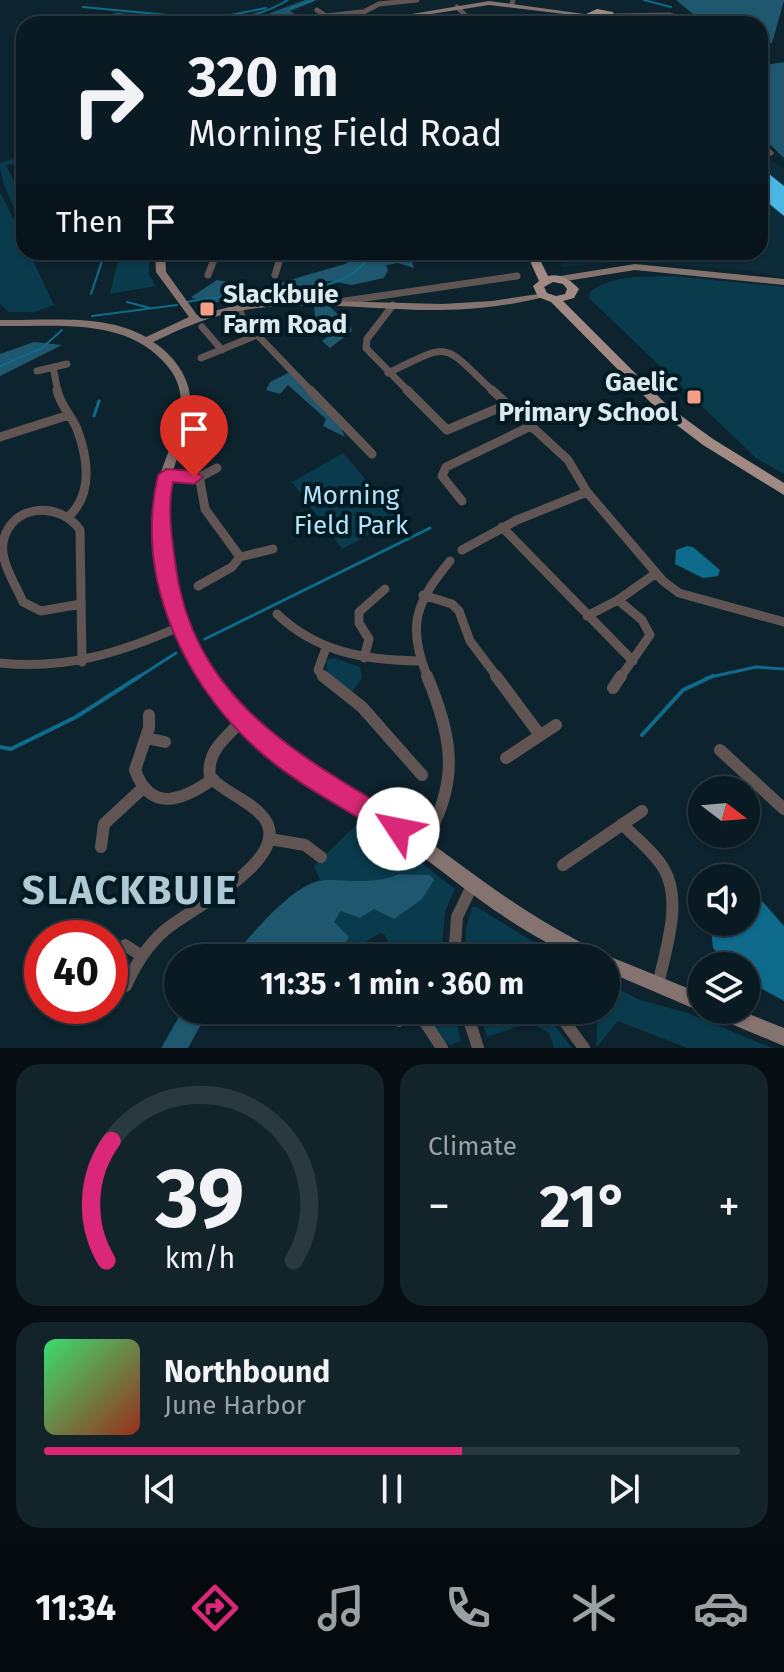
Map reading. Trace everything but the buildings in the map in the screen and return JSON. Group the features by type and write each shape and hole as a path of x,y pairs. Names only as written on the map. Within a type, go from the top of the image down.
{"main road":[{"path":"589,15 594,16"},
{"path":"535,260 544,280"},
{"path":"581,324 573,287 560,279 544,280 538,286 542,295 555,300 581,324 615,365 666,411 784,490"},
{"path":"555,300 573,287"}],"street":[{"path":"317,10 323,16 361,12 386,1 417,0"},
{"path":"398,16 512,2 589,15"},
{"path":"457,7 466,16"},
{"path":"361,12 363,16"},
{"path":"768,150 771,153"},
{"path":"160,260 166,282 194,317"},
{"path":"208,275 214,260"},
{"path":"275,275 280,260"},
{"path":"573,287 635,267 784,282"},
{"path":"147,341 194,317 238,306 345,301 514,276 517,288"},
{"path":"345,301 473,307 542,295"},
{"path":"393,305 367,339 366,348 447,430 508,404"},
{"path":"238,306 244,321 372,454"},
{"path":"0,323 86,323 120,330 147,341 175,368 185,396 184,433 166,475 162,496 162,537 171,603 179,627 217,693 242,721 279,754 374,811 472,886 537,930 566,944"},
{"path":"202,327 222,350"},
{"path":"201,358 257,335"},
{"path":"388,373 444,349 568,460 587,492 655,574 679,593 784,622"},
{"path":"37,371 67,364"},
{"path":"53,367 59,399 77,430 88,487 80,506 69,516"},
{"path":"0,437 69,415"},
{"path":"462,501 442,476 446,467 531,426"},
{"path":"349,449 361,443"},
{"path":"166,475 196,479 217,468"},
{"path":"196,479 204,487 205,509 240,557"},
{"path":"462,550 502,527 587,492"},
{"path":"81,604 52,610 31,608 23,602 3,551 6,532 22,515 44,508 69,516 80,530 82,662"},
{"path":"502,527 633,661"},
{"path":"198,586 232,567 240,557 273,549"},
{"path":"422,846 438,822 449,779 450,744 440,709 418,661 414,633 423,595 450,561"},
{"path":"587,616 618,600 655,574"},
{"path":"364,658 369,639 359,623 359,612 385,589"},
{"path":"423,595 452,604 459,611 470,641 540,735"},
{"path":"613,688 650,635 642,620 618,600"},
{"path":"277,614 292,631 326,648 364,658 418,661"},
{"path":"0,663 54,667 82,662 135,647 179,627"},
{"path":"326,648 318,670 328,683 362,707 422,775"},
{"path":"149,715 146,738 135,770 143,788 161,799 175,800 184,798 213,779"},
{"path":"128,982 142,956 165,930 233,884 262,854 270,839 266,822 213,779 207,764 215,743 242,721"},
{"path":"506,758 556,725"},
{"path":"146,738 165,742"},
{"path":"720,750 784,809"},
{"path":"101,847 104,824 143,788"},
{"path":"563,865 642,811"},
{"path":"622,824 665,870 670,881 672,904 658,985"},
{"path":"270,839 305,845 321,857"},
{"path":"455,944 457,917 472,886"},
{"path":"128,947 142,956"},
{"path":"620,969 688,997"},
{"path":"426,1024 442,1048"},
{"path":"470,1024 478,1048"},
{"path":"566,1024 584,1048"},
{"path":"752,1024 784,1037"}],"shaded area":[{"path":"305,0 317,0 290,11 298,16 263,16"},
{"path":"676,0 784,0 772,43 768,43 768,16 695,16"},
{"path":"784,62 784,158 768,143 768,65"},
{"path":"768,158 784,169 784,277 745,270 627,261 563,267 563,260 768,260"},
{"path":"351,260 411,260 414,268 398,263 386,265 388,270 384,278 352,285 330,281 315,284 316,293 305,297 203,303 191,297 217,280 262,288"},
{"path":"327,304 352,331 330,348 322,341 333,333 335,323 315,317 314,306"},
{"path":"34,342 62,345 0,376 0,354"},
{"path":"288,373 295,374 340,426 345,437 323,426 326,419 288,385 280,394 266,390 270,382"},
{"path":"693,547 720,570 718,576 703,578 675,564 676,550"},
{"path":"399,874 430,875 434,880 422,899 394,919 374,909 360,918 341,911 334,922 349,937 343,944 243,944 287,899 313,883"},
{"path":"760,899 784,926 784,1001 760,988 760,952 717,952 712,936 760,936"},
{"path":"175,1024 201,1024 188,1048 161,1048"}],"green space":[{"path":"16,158 16,164 6,165 16,186 16,212 5,188 0,163"},
{"path":"0,192 16,224 16,260 33,260 54,305 35,312 9,312 0,304"},
{"path":"118,260 149,260 149,275 156,286 110,294"},
{"path":"674,276 784,287 784,474 756,458 589,298 590,292 599,286 619,279"},
{"name":"Morning Field Park","path":"343,453 400,519 342,549 292,482"},
{"path":"334,658 360,667 362,678 352,692 327,671 326,660"},
{"path":"360,821 384,834 455,889 445,911 442,944 389,944 380,933 362,944 342,944 334,922 341,911 374,909 430,875 399,874 382,881 320,880 314,866"},
{"path":"472,907 477,907 536,944 465,944"},
{"path":"620,990 640,1000 688,1013 688,1024 714,1024 772,1048 687,1048 620,1022"},
{"path":"434,1024 457,1024 461,1041 450,1045 435,1030"},
{"path":"483,1024 525,1024 487,1037"},
{"path":"534,1024 554,1024 572,1048 554,1048 549,1033"},
{"path":"597,1024 616,1024 596,1048"}],"waterway":[{"path":"247,16 288,0"},
{"path":"291,8 314,0"},
{"path":"644,0 671,7"},
{"path":"83,7 178,16"},
{"path":"225,16 266,8"},
{"path":"104,16 140,16"},
{"path":"91,294 102,260"},
{"path":"188,302 313,288 356,271 365,260"},
{"path":"127,302 150,308"},
{"path":"92,316 177,305"},
{"path":"0,366 42,348 62,330"},
{"path":"94,416 99,401"},
{"path":"205,639 430,528"},
{"path":"137,678 176,653"},
{"path":"711,677 756,667 784,669"},
{"path":"0,747 11,749 76,717 140,676"},
{"path":"642,735 683,690 711,677"},
{"path":"706,678 711,677"}],"place":[{"name":"Slackbuie Farm Road","path":"207,309"},
{"name":"Gaelic Primary School","path":"694,397"}],"district":[{"name":"SLACKBUIE","path":"130,890"}],"route":[{"path":"194,477 166,475 162,496 162,537 171,603 195,658 217,693 242,721 279,754 324,784 374,811 398,829"}]}
